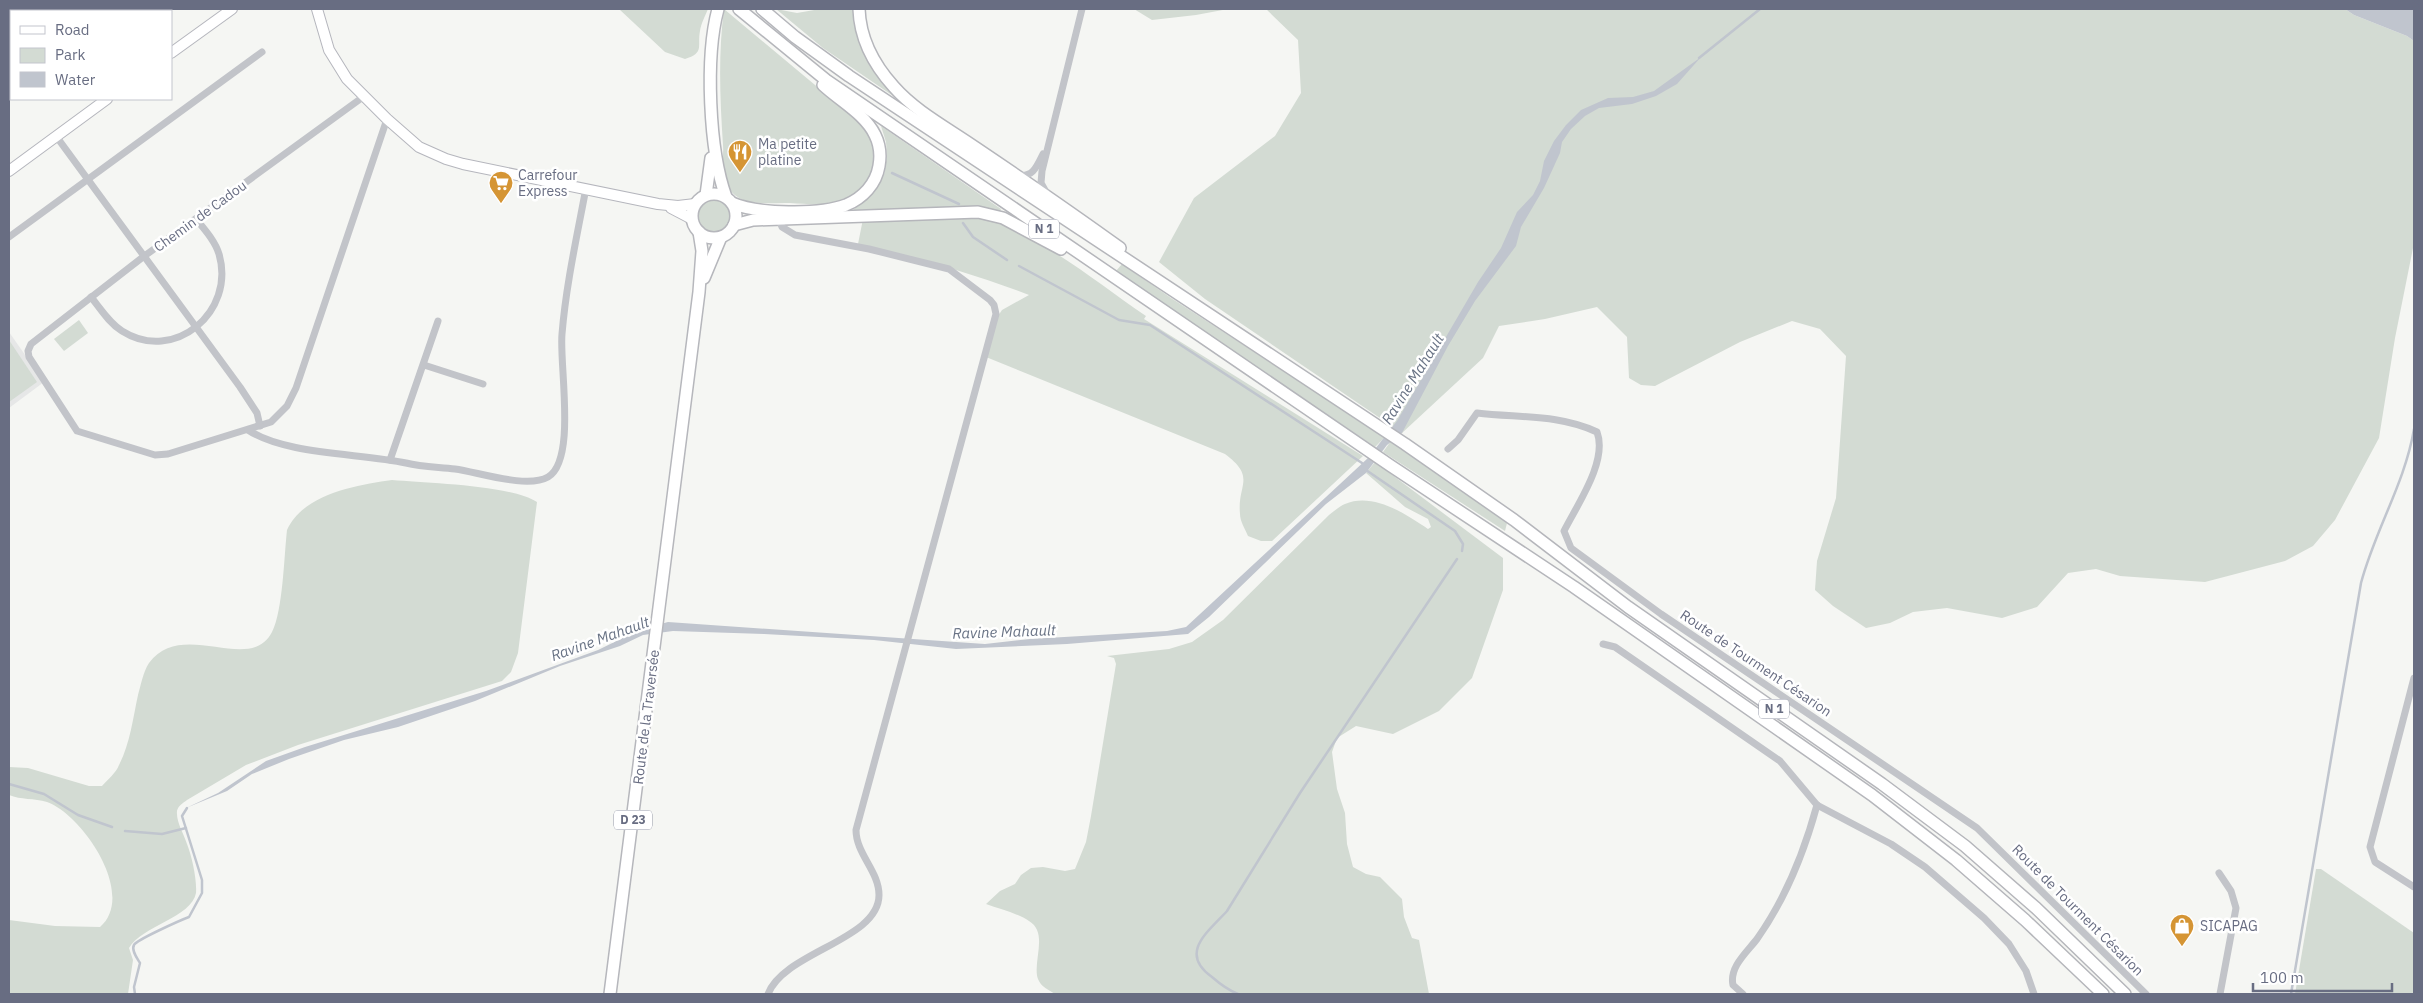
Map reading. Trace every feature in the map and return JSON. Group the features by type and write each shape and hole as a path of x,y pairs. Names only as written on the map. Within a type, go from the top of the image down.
{"main road":[{"path":"172,52 232,9"},
{"path":"317,9 329,50 347,79 363,97 419,147 446,159 658,204 678,206 695,204 706,195 716,193 742,207 763,210 839,207 857,199 869,189 876,178 880,151 878,142 870,127 792,54"},
{"path":"658,204 692,219 699,232 712,238 721,237 728,233 734,224 736,212 718,176 713,144 712,48 718,9"},
{"name":"N 1","path":"739,9 792,54 1106,273 1355,442 1574,587 1872,796 1956,860 2026,920 2103,994"},
{"name":"N 1","path":"762,9 795,37 849,76 1405,444 1514,520 1628,607 1882,784 1965,846 2036,908 2125,994"},
{"path":"859,9 863,37 870,53 894,87 908,102 1063,206 1226,327"},
{"path":"9,171 106,100"},
{"path":"706,195 713,144"},
{"path":"692,219 695,204"},
{"path":"734,224 753,220 985,213 1011,222 1106,273"},
{"name":"Route de la Traversée","path":"610,994 699,292 702,251 699,232"},
{"name":"Route de la Traversée","path":"699,292 721,237"}],"street":[{"path":"1063,206 1044,190 1041,183 1049,140 1082,9"},
{"path":"9,236 262,52"},
{"name":"Chemin de Cadou","path":"248,430 161,455 81,433 74,428 29,357 29,348 38,337 143,258 363,97"},
{"path":"248,430 279,416 296,388 387,119"},
{"path":"56,136 143,258 240,387 256,413 260,426"},
{"path":"1015,174 1026,176 1033,173 1049,140"},
{"path":"248,430 259,437 291,446 525,481 546,478 556,469 561,454 564,425 561,336 586,188"},
{"path":"92,297 114,326 136,338 155,341 173,339 196,328 215,306 221,281 221,266 214,242 196,219"},
{"path":"768,994 778,977 858,928 875,909 879,895 878,884 858,842 856,830 995,324 996,309 990,300 949,269 795,235 785,230 779,219"},
{"path":"390,460 438,321"},
{"path":"424,365 483,384"},
{"name":"Route de Tourment Césarion","path":"1448,449 1458,440 1477,413 1547,417 1582,425 1597,432 1601,442 1597,463 1564,531 1571,548 1661,614 1977,828 2146,994"},
{"path":"1603,644 1616,647 1780,761 1817,805 1907,854 1953,890 2009,944 2026,971 2034,994"},
{"path":"2414,678 2370,848 2375,862 2414,887"},
{"path":"1743,994 1733,985 1734,969 1772,917 1785,894 1804,849 1817,805"},
{"path":"2219,873 2231,891 2236,908 2220,994"}],"shaded area":[{"path":"9,332 44,382 9,408"}],"green space":[{"path":"619,9 708,9 699,36 698,51 685,59 665,52"},
{"path":"724,9 863,125 872,137 876,144 877,153 874,171 865,186 851,198 830,204 763,203 745,200 731,191 724,178 720,94 720,60"},
{"path":"776,9 797,13 820,9 857,9 857,19 902,102 823,48"},
{"path":"1134,9 1228,9 1152,20"},
{"path":"1266,9 2345,9 2354,15 2407,36 2414,41 2414,243 2395,338 2379,438 2335,520 2313,546 2285,561 2205,582 2120,576 2096,569 2068,573 2037,607 2002,618 1947,608 1913,612 1890,623 1866,628 1833,606 1815,590 1817,561 1836,498 1846,356 1820,329 1792,321 1740,342 1655,386 1641,385 1629,378 1627,337 1597,307 1545,319 1499,326 1483,358 1402,433 1205,299 1159,262 1194,198 1275,136 1301,93 1298,40"},
{"path":"881,126 1001,209 1000,212 972,208 853,210 875,191 884,175 887,156 886,142"},
{"path":"714,197 727,202 732,215 727,228 714,233 701,228 696,215 701,202"},
{"path":"978,216 1001,224 1045,246 1146,316 1144,319 1363,456 1272,541 1261,541 1248,536 1240,514 1243,476 1235,462 1225,454 986,357 996,319 1002,310 1029,295 944,266 858,244 863,219"},
{"path":"1122,264 1385,437 1375,447 1116,271"},
{"path":"79,320 88,333 64,351 54,339"},
{"path":"9,340 37,382 9,402"},
{"path":"1391,441 1507,523 1505,531 1383,452"},
{"path":"1375,462 1503,558 1503,590 1472,678 1439,711 1393,734 1356,726 1337,738 1332,752 1337,789 1345,813 1347,844 1353,867 1366,874 1380,877 1402,899 1404,917 1412,938 1419,940 1429,994 1055,994 1048,990 1038,979 1039,940 1035,926 1008,911 986,904 1000,891 1015,884 1021,875 1031,868 1043,867 1065,871 1075,869 1086,842 1116,664 1114,658 1107,656 1169,649 1192,642 1223,620 1329,515 1345,504 1356,501 1378,503 1399,511 1428,529 1431,527 1428,519 1405,507 1366,473"},
{"path":"392,480 489,488 525,496 537,502 518,653 511,672 502,681 298,745 246,765 187,800 178,808 177,815 192,862 196,881 196,893 193,901 186,909 135,940 129,948 133,960 128,994 9,994 9,920 55,926 100,927 110,913 112,896 109,877 101,857 89,839 76,823 61,810 47,802 9,795 9,767 28,768 89,786 102,786 116,771 123,757 129,740 142,679 149,663 163,651 179,645 248,649 262,644 272,632 276,623 281,597 287,530 295,518 305,508 332,493"},
{"path":"2316,869 2321,869 2414,933 2414,994 2295,994"}],"water":[{"path":"2345,9 2414,9 2414,41 2407,36 2354,15"},
{"path":"1701,57 1677,84 1656,96 1632,104 1599,108 1585,116 1571,129 1562,142 1560,153 1544,188 1521,227 1516,246 1475,301 1448,346 1402,433 1387,445 1366,473 1326,504 1209,617 1188,634 1067,644 956,649 874,640 764,634 673,631 643,635 620,646 560,666 475,701 398,727 344,740 289,759 252,774 227,791 186,808 218,793 266,761 305,747 486,691 598,650 639,630 668,622 985,644 1030,639 1167,631 1186,627 1368,458 1397,421 1478,282 1501,248 1517,212 1533,195 1540,181 1544,161 1554,141 1566,125 1581,110 1608,98 1633,97 1654,91"}],"waterway":[{"name":"Ravine Mahault","path":"1699,58 1760,9"},
{"path":"892,173 959,204"},
{"path":"963,223 973,237 1007,260"},
{"path":"1019,266 1119,320 1150,325 1362,463"},
{"path":"2291,994 2361,583 2404,468 2414,429"},
{"path":"1366,470 1455,531 1463,544 1462,551"},
{"path":"1238,994 1221,984 1202,968 1197,960 1197,951 1200,943 1227,911 1300,793 1457,559"},
{"path":"9,784 44,794 78,815 112,827"},
{"name":"Ravine Mahault","path":"135,994 134,987 140,963 134,952 134,945 150,935 189,917 202,893 202,880 182,816 187,808"},
{"path":"125,831 162,834 186,828"}],"place":[{"name":"Ma petite platine","path":"740,173"},
{"name":"Carrefour Express","path":"501,204"},
{"name":"SICAPAG","path":"2182,947"}]}
